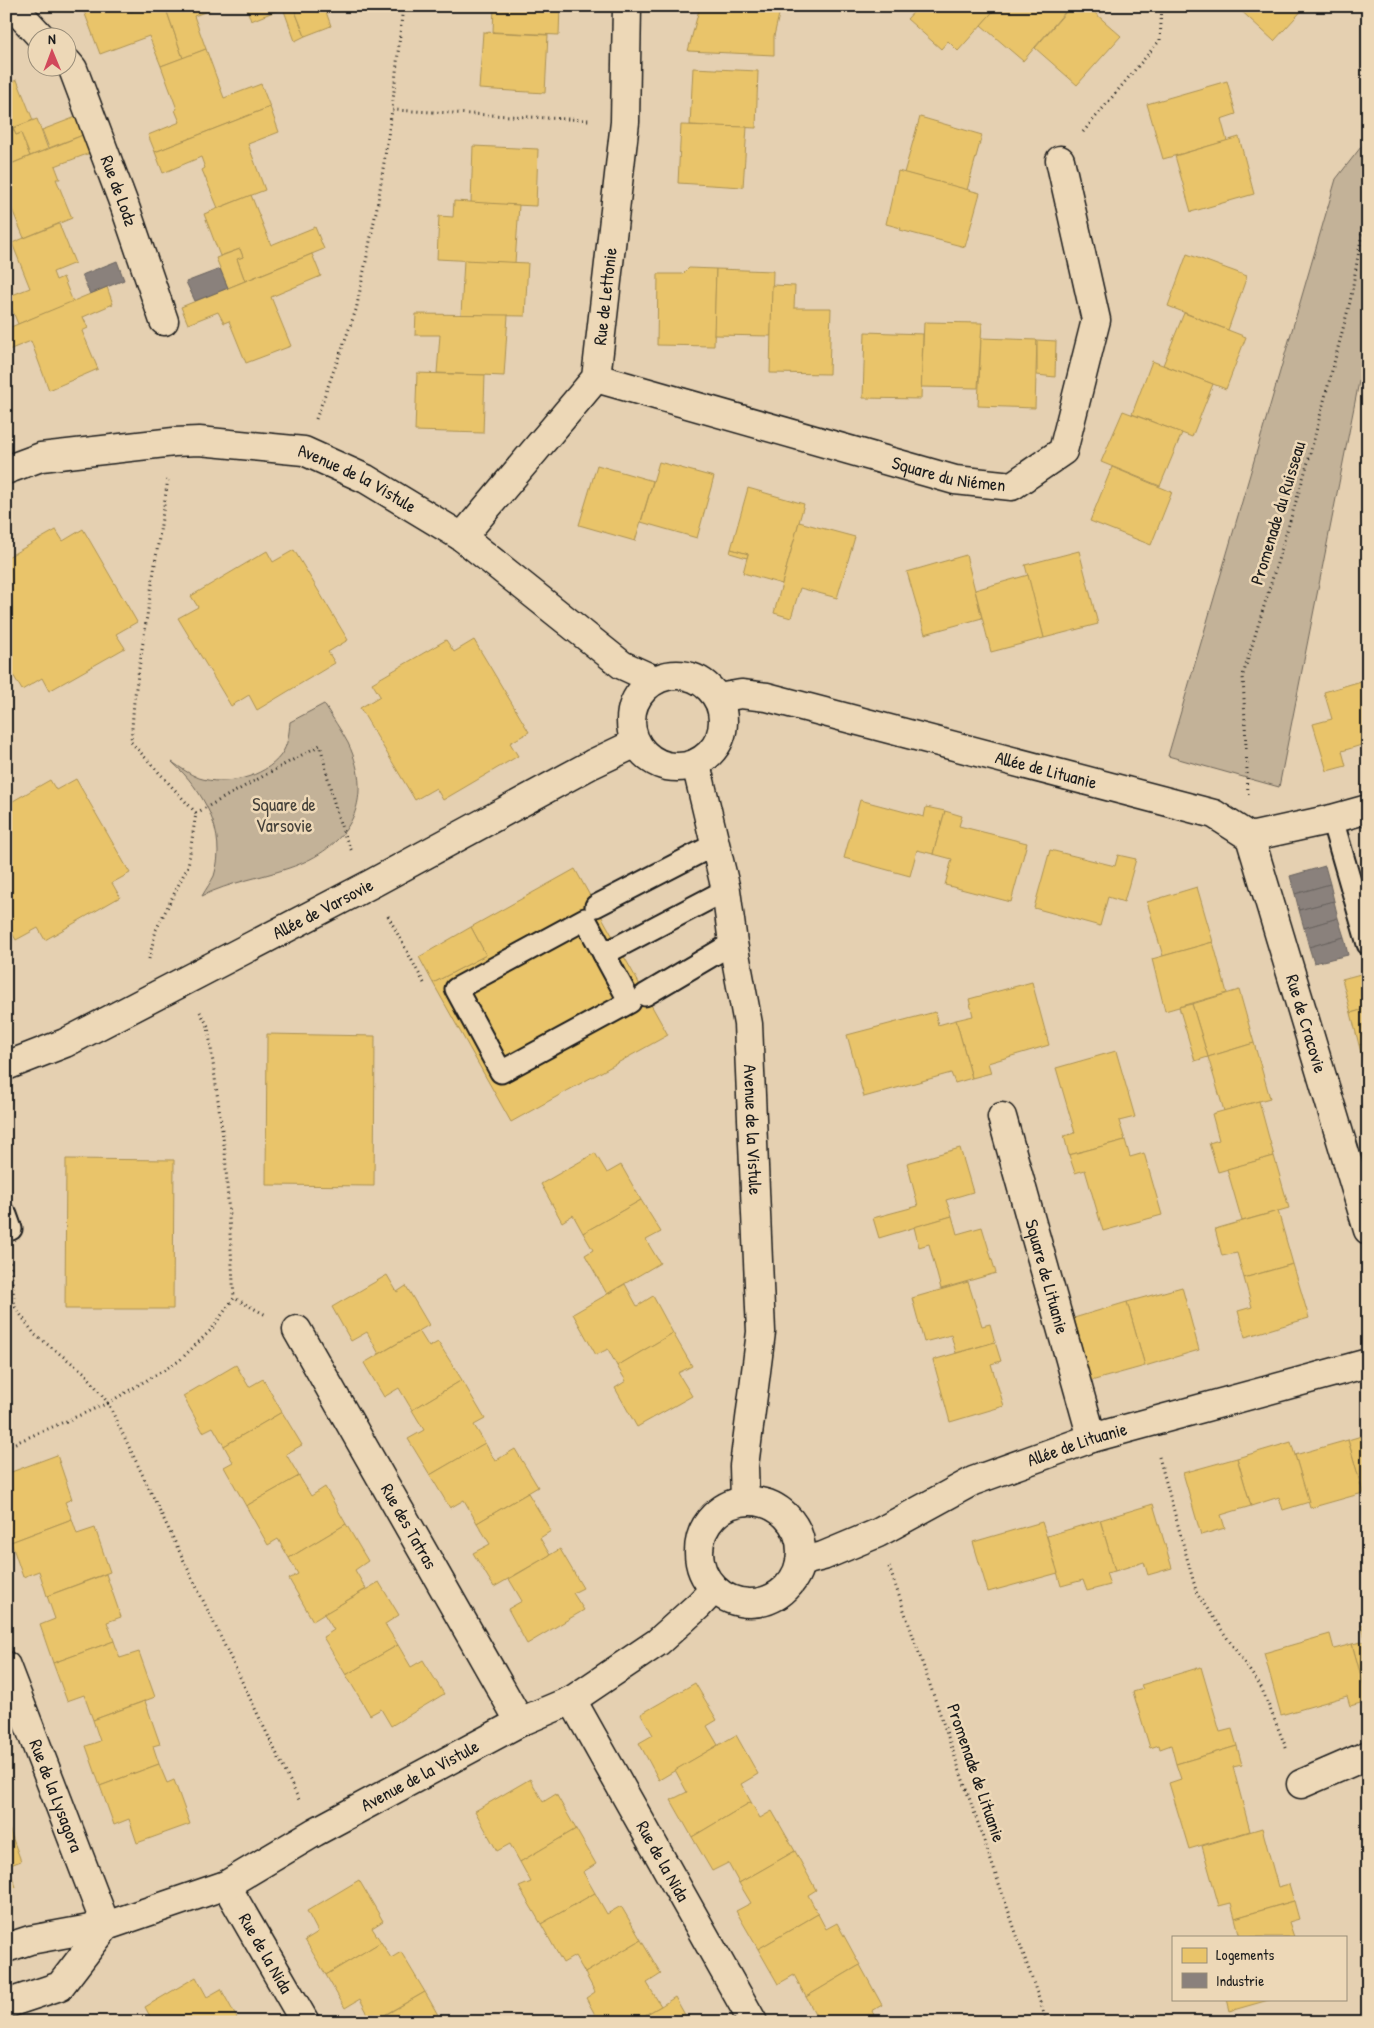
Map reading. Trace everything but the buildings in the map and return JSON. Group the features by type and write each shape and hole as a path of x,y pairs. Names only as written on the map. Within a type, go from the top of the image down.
{"street":[{"name":"Rue de Lettonie","path":"596,378 625,122 627,6"},
{"path":"12,12 30,28"},
{"name":"Rue de Lodz","path":"76,78 125,206 164,322"},
{"name":"Square du Niémen","path":"596,378 955,480 1012,486 1064,450 1096,320 1060,160"},
{"path":"462,537 596,378"},
{"name":"Avenue de la Vistule","path":"6,470 41,457 174,442 199,441 304,451 366,479 462,537 622,665 655,680"},
{"path":"668,675 697,678 709,687 718,698 723,713 724,728 719,742 709,755 696,764 683,767 669,767 656,762 645,754 636,743 631,730 631,715 635,701 643,689 655,680 668,675"},
{"name":"Allée de Lituanie","path":"718,698 741,694 767,697 806,707 1214,814 1250,837"},
{"name":"Allée de Varsovie","path":"6,1066 65,1043 371,884 592,764 636,743"},
{"name":"Avenue de la Vistule","path":"696,764 726,890 733,943 748,1024 762,1332 744,1466 745,1501"},
{"path":"1250,837 1368,809"},
{"name":"Rue de Cracovie","path":"1250,837 1366,1216"},
{"name":"Square de Lituanie","path":"1002,1117 1092,1438"},
{"name":"Rue des Tatras","path":"297,1330 520,1722"},
{"name":"Allée de Lituanie","path":"800,1562 823,1556 878,1533 973,1481 1092,1438 1368,1363"},
{"path":"745,1501 761,1502 776,1508 788,1518 797,1531 801,1546 800,1562 794,1578 784,1591 769,1600 753,1603 736,1602 721,1595 714,1589 702,1570 698,1554 700,1539 706,1525 716,1513 730,1505 745,1501"},
{"name":"Avenue de la Vistule","path":"6,1948 30,1940 106,1926 226,1886 315,1832 520,1722 572,1700 658,1642 714,1589"},
{"name":"Rue de la Lysagora","path":"6,1666 106,1926"},
{"name":"Rue de la Nida","path":"572,1700 753,2022"},
{"path":"1301,1784 1368,1755"},
{"name":"Rue de la Nida","path":"226,1886 305,2022"},
{"path":"6,2004 60,1986 106,1926"}],"lane":[{"path":"1332,819 1368,944"},
{"path":"596,906 716,844"},
{"path":"604,954 726,890"},
{"path":"585,919 630,1002 501,1072 456,990 585,919"},
{"path":"645,994 733,943"}],"path":[{"path":"304,451 334,374 356,310 378,202 392,110 403,6"},
{"path":"1060,160 1160,40 1162,6"},
{"path":"392,110 625,122"},
{"name":"Promenade du Ruisseau","path":"1250,837 1243,674 1311,453 1350,302 1368,199"},
{"path":"174,442 134,701 131,742 196,813"},
{"path":"196,813 320,745 348,844 427,989 450,977 456,990"},
{"path":"137,1005 156,930 188,866 196,813"},
{"path":"6,1447 108,1404 179,1361 211,1330 234,1298 225,1152 208,1026 182,982"},
{"path":"9,1222 10,1261 15,1307 35,1335 85,1373 108,1404 315,1832"},
{"path":"234,1298 297,1330"},
{"path":"1150,1423 1197,1594 1261,1687 1301,1784"},
{"name":"Promenade de Lituanie","path":"878,1533 1048,2022"}],"green space":[{"path":"1368,138 1368,336 1279,787 1168,756 1336,179"},
{"name":"Square de Varsovie","path":"324,704 348,743 356,764 359,785 357,803 352,820 341,835 327,848 310,859 289,868 223,887 202,896 214,876 218,844 215,828 203,799 172,762 199,778 209,780 232,780 254,774 274,763 281,755 287,743 290,722"}]}
